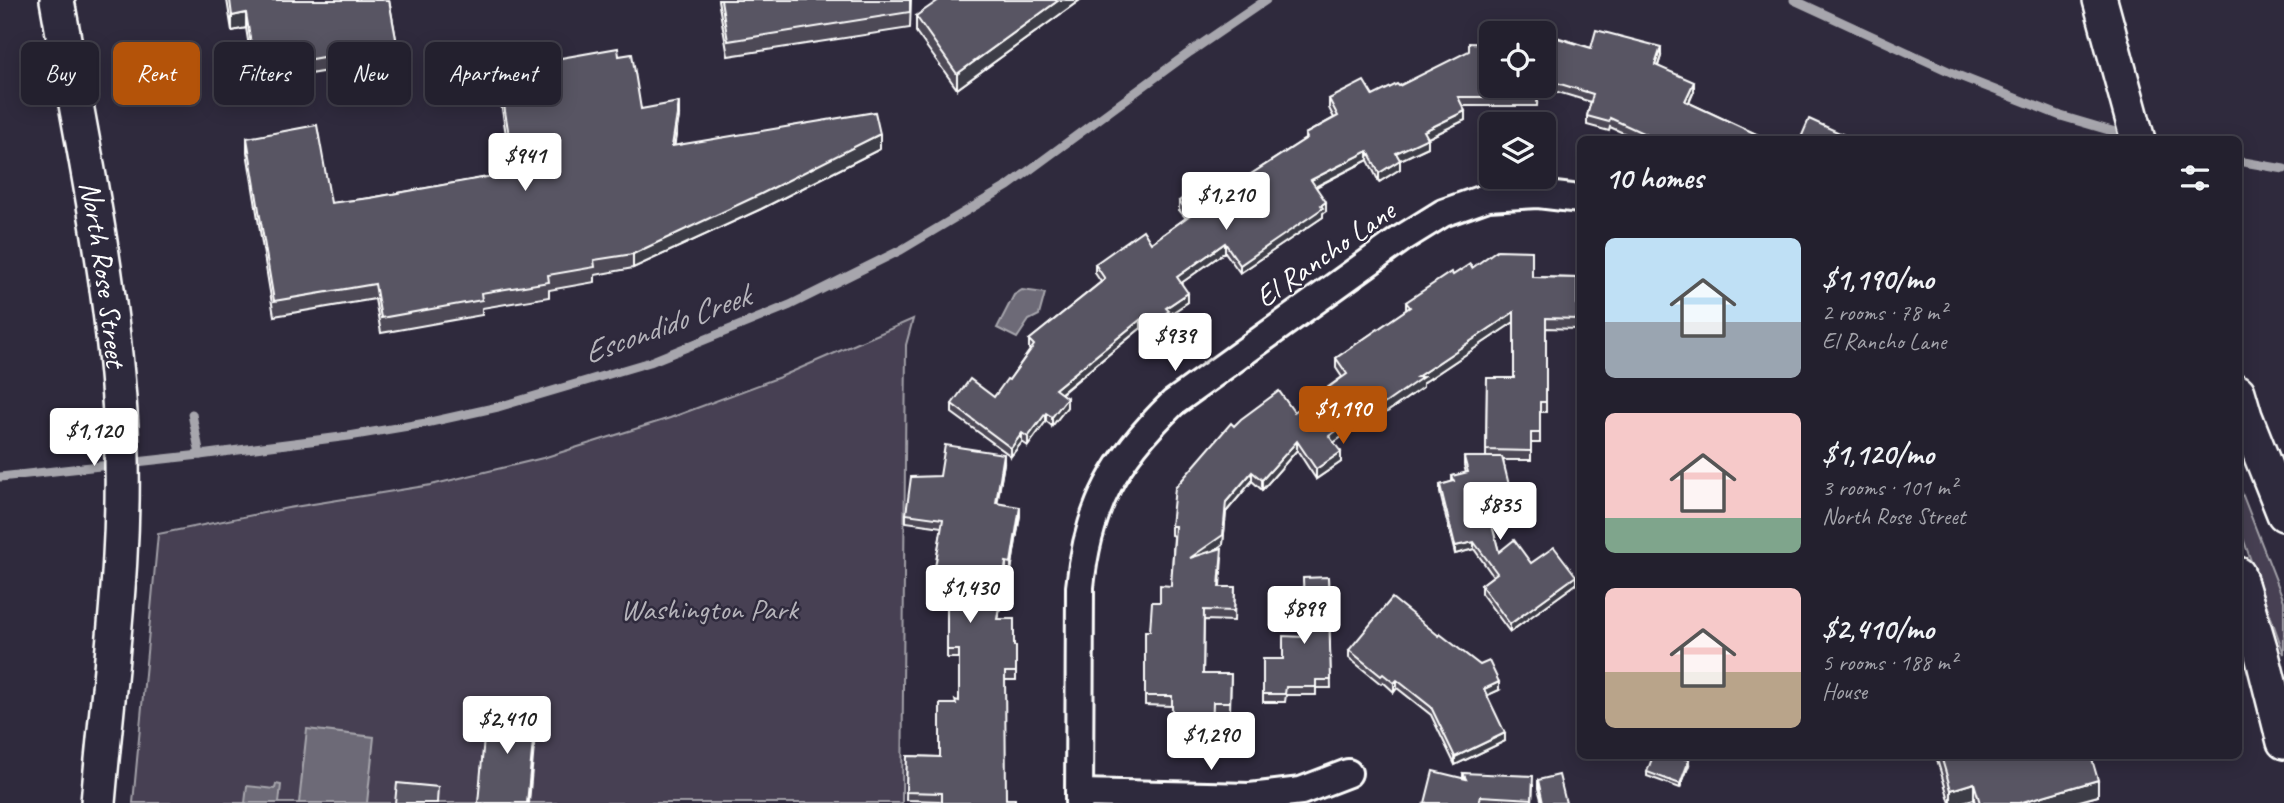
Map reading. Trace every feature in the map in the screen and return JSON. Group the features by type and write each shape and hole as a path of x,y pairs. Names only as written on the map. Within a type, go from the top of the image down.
{"street":[{"name":"North Rose Street","path":"57,0 107,284 120,413 118,582 98,803"},
{"path":"2100,0 2137,136"},
{"name":"El Rancho Lane","path":"1079,798 1080,587 1083,556 1090,524 1101,496 1141,435 1173,403 1401,239 1443,214 1488,197 1538,194 1577,199"},
{"path":"2242,406 2284,514"},
{"path":"2242,587 2284,742"},
{"path":"1079,798 1250,797 1301,792 1348,773"}],"green space":[{"name":"Washington Park","path":"913,319 906,345 902,803 133,803 158,534 288,508 431,485 543,458 670,418 780,377"},
{"path":"2242,493 2284,601 2284,654 2242,535"}],"shaded area":[{"path":"1022,290 1045,293 1039,315 1029,320 1017,338 997,328 1014,295"},
{"path":"307,729 374,737 367,803 299,803"},
{"path":"276,784 281,785 279,803 245,803 247,786 275,789"}],"building":[{"path":"230,0 389,0 397,42 328,42 328,56 314,59 314,42 251,42 246,13 232,16"},
{"path":"721,0 910,0 910,12 728,41"},
{"path":"939,0 1059,0 957,74 916,16"},
{"path":"1596,30 1661,47 1655,65 1694,82 1685,101 1760,136 1649,136 1610,118 1609,122 1587,116 1593,94 1556,83 1556,38 1591,48"},
{"path":"1469,43 1479,43 1479,97 1458,97 1465,111 1424,131 1428,138 1396,153 1400,160 1379,173 1368,151 1311,180 1326,202 1321,205 1323,208 1240,265 1225,243 1177,277 1188,293 1166,308 1169,311 1146,327 1141,319 1055,389 1067,398 1052,417 1046,413 1028,437 1022,433 1011,448 952,404 970,379 994,397 1034,345 1029,340 1105,279 1095,264 1143,230 1151,243 1190,215 1179,201 1204,183 1214,198 1307,138 1305,134 1338,116 1329,99 1364,81 1373,96 1469,51"},
{"path":"618,48 619,56 632,54 641,109 679,102 672,146 875,112 880,134 633,254 594,260 595,267 548,275 549,282 481,293 482,300 381,318 375,284 274,301 247,138 317,125 331,203 515,172 504,105 561,105 561,58"},
{"path":"1809,119 1846,136 1802,136"},
{"path":"1497,250 1532,251 1532,277 1577,278 1577,319 1546,318 1546,402 1540,402 1540,433 1531,433 1531,451 1486,450 1487,378 1514,378 1514,312 1417,377 1423,377 1374,411 1371,406 1329,436 1341,452 1316,469 1297,441 1262,480 1252,472 1226,502 1223,535 1190,558 1222,548 1219,587 1235,587 1234,611 1204,610 1203,674 1231,674 1230,702 1213,702 1212,736 1172,736 1172,696 1145,696 1145,631 1150,631 1152,602 1160,602 1160,585 1171,586 1175,526 1171,526 1175,488 1231,423 1234,426 1279,391 1294,412 1347,374 1336,358 1410,307 1406,302 1451,272 1453,275 1470,264 1472,268"},
{"path":"945,445 1004,454 996,503 1020,507 1011,563 1006,562 997,619 1014,619 1016,672 1005,672 1006,799 1015,799 1015,803 942,803 942,793 906,792 907,756 940,757 940,704 956,704 955,700 959,701 959,650 947,650 947,588 932,586 943,519 906,514 911,477 940,476"},
{"path":"1464,457 1502,457 1509,485 1483,491 1499,552 1514,540 1531,563 1554,547 1576,576 1510,624 1481,585 1497,573 1474,542 1455,546 1440,485 1454,481 1452,476 1468,472"},
{"path":"1328,577 1331,680 1316,680 1316,687 1286,687 1285,694 1263,694 1263,659 1283,659 1283,636 1305,637 1303,578"},
{"path":"1392,598 1480,665 1489,661 1499,682 1484,689 1505,733 1455,757 1431,707 1397,680 1394,683 1383,674 1381,676 1349,650"},
{"path":"487,706 536,711 527,803 478,803"},
{"path":"1652,759 1689,760 1680,784 1647,772"},
{"path":"1942,759 2092,759 2098,780 2019,803 1980,803 1974,783 1951,790"},
{"path":"1433,771 1466,779 1463,773 1533,776 1532,799 1481,796 1479,803 1425,803"},
{"path":"1559,775 1566,803 1543,803 1538,780"},
{"path":"397,783 438,787 437,803 395,803"}],"waterway":[{"name":"Escondido Creek","path":"0,477 200,455 426,423 498,407 650,362 790,305 901,250 1008,186 1190,52 1266,0"},
{"name":"Escondido Creek","path":"1794,0 1957,75 2061,116 2129,136"},
{"name":"Escondido Creek","path":"2242,162 2284,169"},
{"path":"192,414 200,455"}]}
